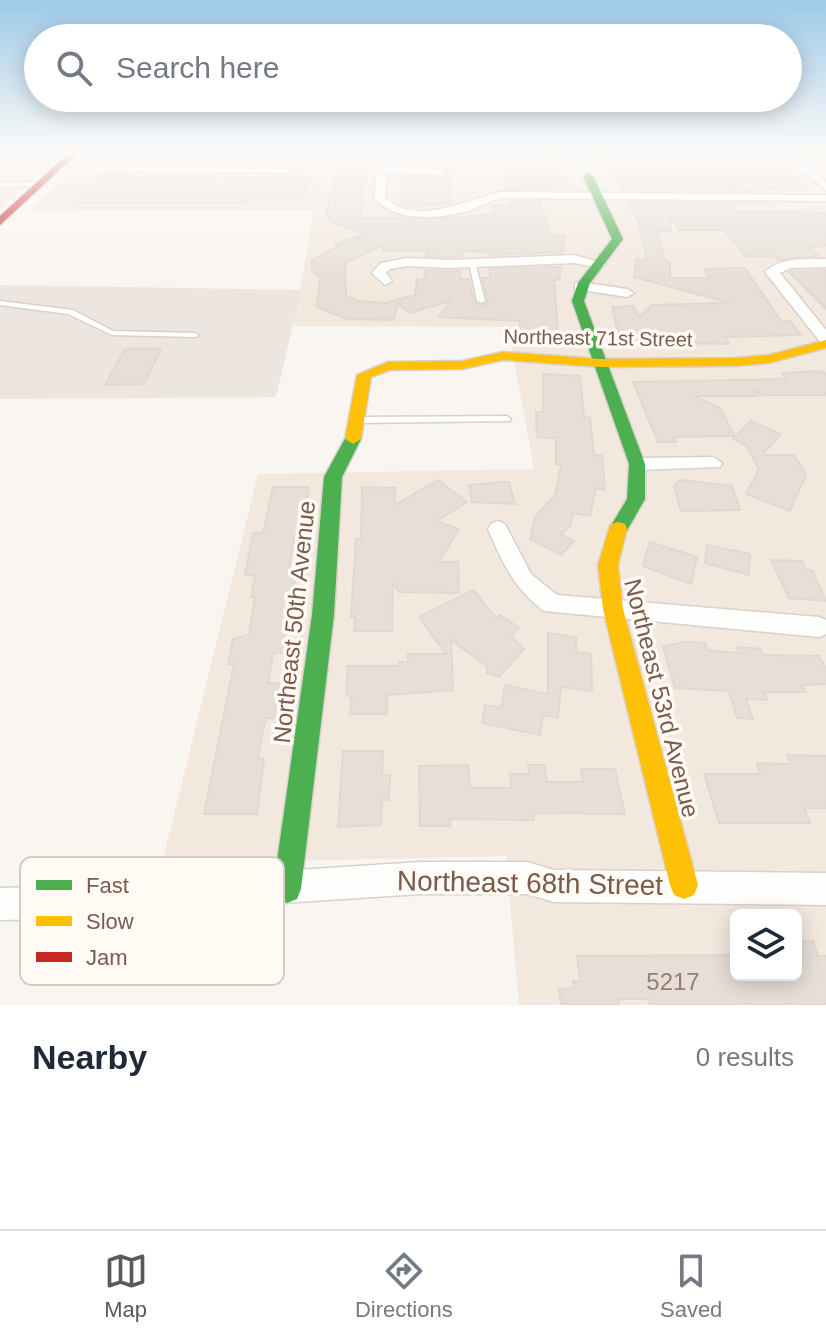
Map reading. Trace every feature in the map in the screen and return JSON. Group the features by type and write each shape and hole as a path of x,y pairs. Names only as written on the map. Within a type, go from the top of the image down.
{"street":[{"path":"0,222 25,198"},
{"path":"379,198 388,206 448,210 491,198"},
{"path":"580,286 615,248 618,239 599,198"},
{"path":"385,281 379,273 386,266 407,262 574,259 600,264"},
{"path":"826,263 787,264 772,272 826,342"},
{"path":"580,286 627,293"},
{"name":"Northeast 53rd Avenue","path":"580,286 578,301 637,464 640,489 633,510 613,540 607,570 613,609 684,885"},
{"name":"Northeast 71st Street","path":"369,371 388,366 462,365 503,356 600,363 735,362 769,359 826,342"},
{"name":"Northeast 50th Avenue","path":"287,889 323,615 333,477 336,466 352,445 360,381 369,371"},
{"path":"637,464 713,463"},
{"path":"498,529 516,573 526,587 552,604 819,627"},
{"name":"Northeast 68th Street","path":"284,889 421,878 527,878 554,886 684,885 826,889"},
{"name":"Northeast 68th Street","path":"0,904 20,904"}],"lane":[{"path":"472,262 481,301"},
{"path":"0,303 70,312 112,333 195,335"},
{"path":"357,420 507,419"}],"shaded area":[{"path":"0,198 13,198 0,210"},
{"path":"43,198 317,198 314,210 31,211"},
{"path":"317,198 826,198 826,1005 519,1005 506,856 284,861 284,857 164,857 258,474 534,469 508,327 293,326"},
{"path":"0,285 301,290 276,397 0,399"}],"building":[{"path":"79,198 249,198 247,203 74,203"},
{"path":"330,198 363,198 360,218 454,218 493,214 492,205 511,205 510,201 540,201 551,235 565,236 563,252 490,255 490,252 463,251 462,256 450,257 426,256 427,250 383,251 381,246 345,263 346,296 360,301 385,303 415,295 417,279 424,280 425,270 461,271 460,279 469,279 474,302 482,306 488,300 482,278 490,278 490,269 561,267 559,280 554,280 559,345 522,344 519,321 439,317 450,301 410,313 398,304 393,320 346,319 317,307 320,276 312,272 312,260 339,246 335,244 365,234 331,222 326,214"},
{"path":"402,198 451,198 452,203 412,207 402,204"},
{"path":"628,202 736,203 736,211 826,213 826,246 810,247 819,256 778,260 775,256 746,256 724,230 679,230 671,217 671,231 657,231 664,258 670,262 670,278 709,278 704,269 745,268 781,321 790,321 801,335 725,337 729,344 620,342 612,307 633,306 639,317 652,305 730,303 634,277 636,259 647,260 638,222"},
{"path":"826,270 826,309 789,272"},
{"path":"125,349 161,349 144,384 105,385"},
{"path":"782,373 826,373 826,395 761,395 754,389 758,396 694,396 720,408 735,436 674,437 676,442 658,442 633,382 786,379"},
{"path":"543,374 580,376 584,417 590,417 594,455 602,456 605,490 596,488 590,516 573,513 570,527 561,534 574,541 561,555 530,539 535,517 555,495 561,465 556,464 556,438 537,437 536,412 543,412"},
{"path":"751,421 781,434 762,455 794,455 806,475 790,511 746,494 759,469 746,445 733,439"},
{"path":"438,480 467,502 437,521 459,529 439,562 458,562 459,593 399,592 393,584 392,631 354,631 355,617 351,617 356,539 361,539 362,487 395,488 395,505"},
{"path":"680,480 732,486 740,510 681,511 674,486"},
{"path":"509,482 515,504 472,502 469,485"},
{"path":"273,487 309,487 300,536 295,536 288,575 295,578 293,596 289,596 283,653 273,653 268,683 279,683 274,718 267,718 258,758 264,759 257,814 204,814 234,664 228,664 233,639 249,635 255,575 245,575 253,533 263,533"},
{"path":"650,542 697,557 691,584 645,567 643,564"},
{"path":"707,545 750,554 749,575 705,563"},
{"path":"771,560 802,561 806,570 812,570 826,601 789,598"},
{"path":"473,590 496,618 500,615 519,628 511,637 524,649 499,677 487,673 487,666 451,640 453,690 387,695 387,714 350,714 352,699 346,693 348,666 399,666 399,662 408,662 408,654 446,654 419,617"},
{"path":"548,633 576,637 576,652 591,654 592,691 561,687 558,718 543,715 540,735 482,723 485,705 501,708 505,685 548,694"},
{"path":"685,642 705,643 707,650 739,653 737,647 761,649 763,655 819,656 826,669 826,684 802,685 806,692 764,692 767,700 746,699 753,719 737,718 729,691 675,688 663,647"},
{"path":"343,751 383,751 382,775 390,775 389,800 382,800 381,825 338,827"},
{"path":"787,755 826,756 826,808 804,808 810,823 719,823 704,774 760,774 757,763 790,764"},
{"path":"468,765 470,788 511,788 510,774 529,774 528,765 544,765 547,782 583,782 581,769 615,769 625,814 533,813 534,820 450,819 450,826 420,826 419,766"},
{"path":"802,941 813,941 818,956 826,956 826,1005 650,1005 648,999 618,999 619,1005 561,1005 559,989 574,988 573,981 580,981 577,956 730,955 730,981 802,981"}],"traffic: fast":[{"path":"598,198 618,239 584,283 578,301 637,464 636,499 618,529"},
{"path":"287,889 323,615 333,477 353,439"}],"traffic: slow":[{"path":"353,439 364,375 388,366 462,365 503,356 600,363 735,362 769,359 826,344"},
{"path":"618,529 608,565 613,609 684,885"}],"traffic: jam":[{"path":"0,222 26,198"}]}
